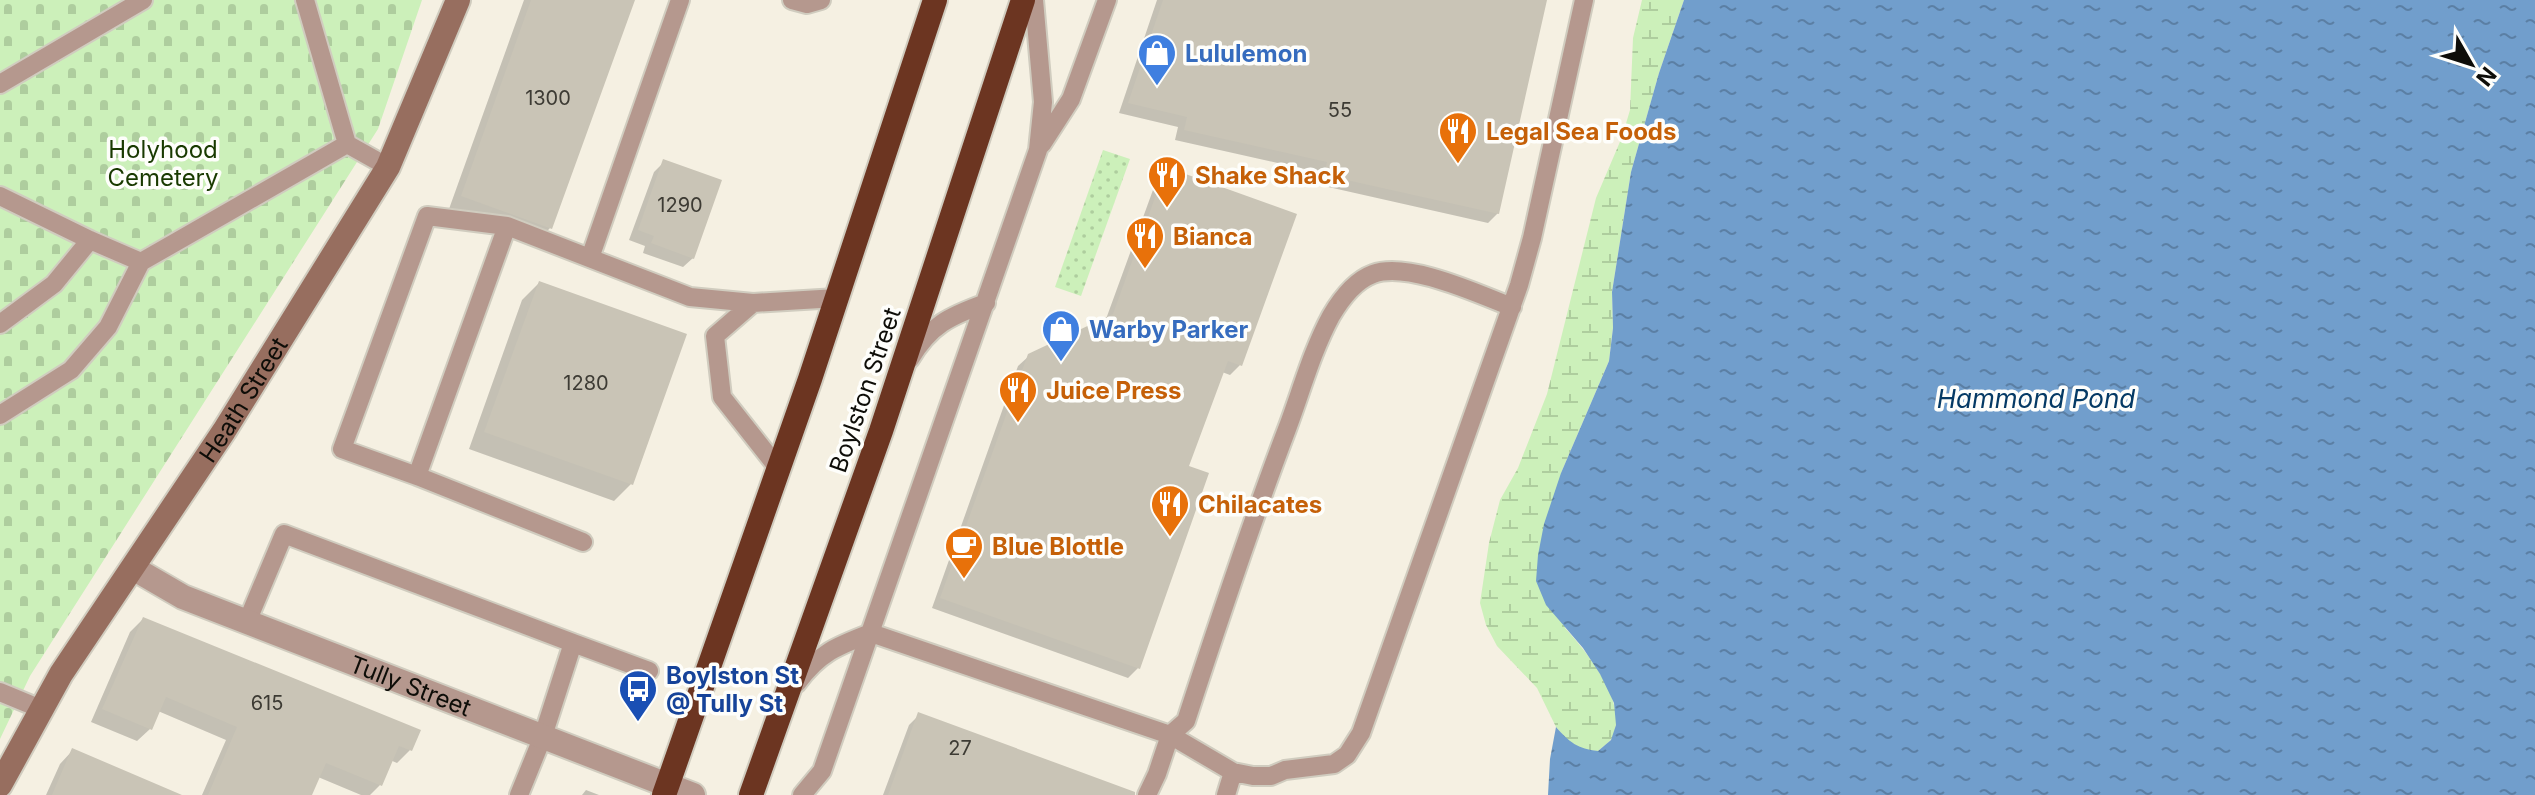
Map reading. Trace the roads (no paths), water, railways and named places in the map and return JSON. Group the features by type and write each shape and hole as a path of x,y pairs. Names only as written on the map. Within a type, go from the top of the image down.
{"highway":[{"path":"665,790 837,298 935,0"},
{"name":"Boylston Street","path":"751,795 900,376 1023,0"}],"street":[{"name":"Heath Street","path":"0,785 69,662 224,431 388,167 458,0"},
{"name":"Tully Street","path":"133,568 180,596 543,736 665,790 693,795"}],"lane":[{"path":"0,84 143,0"},
{"path":"305,0 347,144 388,167"},
{"path":"590,258 680,0"},
{"path":"792,0 807,4 821,0"},
{"path":"802,795 822,771 1038,150 1043,102 1034,0"},
{"path":"1038,150 1071,99 1107,0"},
{"path":"787,696 818,658 832,648 871,633 1170,735 1233,772 1271,776 1285,770 1334,764 1347,755 1354,746 1512,307 1532,238 1584,0"},
{"path":"0,415 71,370 108,327 141,262 347,144"},
{"path":"0,196 141,262"},
{"path":"583,542 342,449 427,216 507,226 690,297 753,303 837,298"},
{"path":"417,476 507,226"},
{"path":"0,324 54,284 90,240"},
{"path":"1147,795 1170,735 1186,721 1253,519 1324,331 1343,297 1357,283 1374,274 1394,270 1433,279 1512,307"},
{"path":"753,303 715,336 722,397 778,468"},
{"path":"900,376 933,328 953,315 986,303"},
{"path":"247,622 284,534 649,671"},
{"path":"519,795 543,736 573,643"},
{"path":"0,692 41,709"},
{"path":"1226,795 1233,772"}],"water":[{"name":"Hammond Pond","path":"1684,0 2535,0 2535,795 1548,795 1556,727 1574,744 1598,751 1611,740 1616,725 1614,703 1600,674 1583,648 1546,605 1536,581 1538,555 1544,524 1561,473 1609,361 1613,328 1612,292 1631,172"}],"place":[{"name":"Lululemon","path":"1157,87"},
{"name":"Legal Sea Foods","path":"1458,165"},
{"name":"Shake Shack","path":"1167,209"},
{"name":"Bianca","path":"1145,270"},
{"name":"Warby Parker","path":"1061,363"},
{"name":"Juice Press","path":"1018,424"},
{"name":"Chilacates","path":"1170,538"},
{"name":"Blue Blottle","path":"964,580"},
{"name":"Boylston St @ Tully St","path":"638,723"}],"park label":[{"name":"Holyhood Cemetery","path":"163,163"}]}
